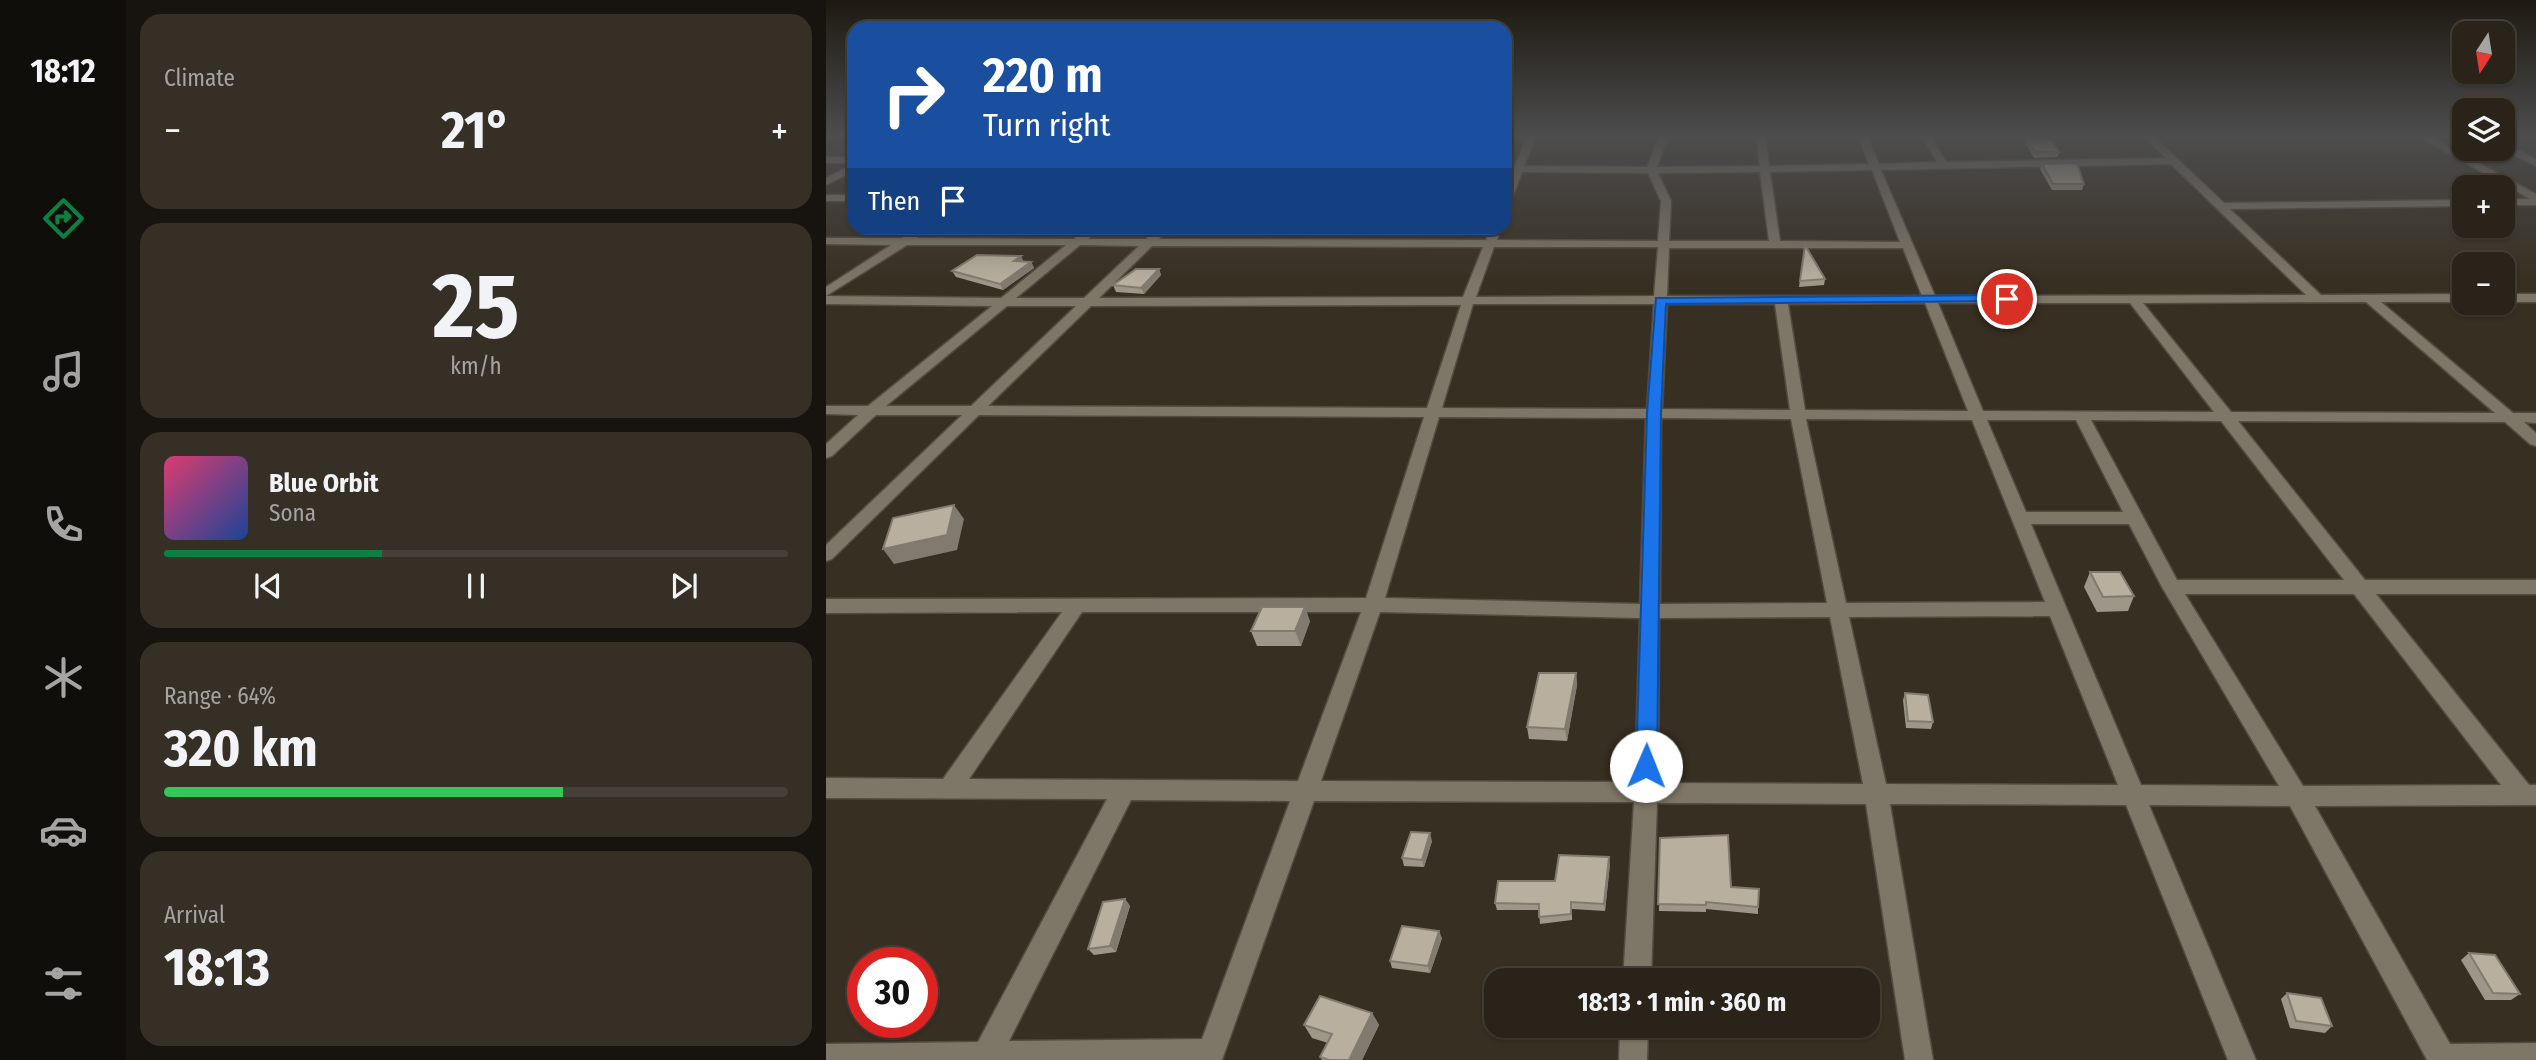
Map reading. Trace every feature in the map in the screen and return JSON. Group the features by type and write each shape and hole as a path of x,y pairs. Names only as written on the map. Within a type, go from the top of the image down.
{"street":[{"path":"1638,968 1646,792 1654,413 1667,201 1658,183"},
{"path":"1767,183 1775,244"},
{"path":"1882,183 2242,1060"},
{"path":"2195,183 2317,298"},
{"path":"2507,183 2536,200"},
{"path":"826,198 847,198"},
{"path":"2515,201 2536,200"},
{"path":"2220,206 2452,203"},
{"path":"826,292 914,235"},
{"path":"826,453 872,411 1086,235"},
{"path":"826,555 1157,235"},
{"path":"1410,243 1414,235"},
{"path":"826,241 1410,243 1493,235 1665,244 1907,245"},
{"path":"826,1058 1209,1057 1373,605 1468,300 1493,235"},
{"path":"2369,298 2536,441"},
{"path":"826,300 1087,302 2452,298"},
{"path":"2515,298 2536,298"},
{"path":"2134,299 2529,795"},
{"path":"1781,300 1798,415 1876,792 1919,1060"},
{"path":"826,410 2536,418"},
{"path":"2081,416 2171,587 2297,796 2442,1059 2536,1057"},
{"path":"2019,517 2135,518"},
{"path":"2171,587 2536,587"},
{"path":"826,606 1373,605 1649,611 2056,609"},
{"path":"948,790 1076,607"},
{"path":"826,788 2529,795"},
{"path":"985,1058 1124,790"},
{"path":"1633,1060 1634,1038"}],"building":[{"path":"1805,245 1825,279 1800,281"},
{"path":"977,255 1021,256 1014,261 1031,262 1000,284 952,271"},
{"path":"1136,269 1159,269 1141,288 1113,285"},
{"path":"954,505 947,535 883,549 893,518"},
{"path":"2090,572 2120,572 2134,596 2103,597"},
{"path":"1262,607 1305,607 1295,631 1251,631"},
{"path":"1539,673 1576,673 1565,729 1527,727"},
{"path":"1905,693 1928,695 1933,722 1908,721"},
{"path":"1411,832 1430,833 1422,860 1402,858"},
{"path":"1728,835 1731,887 1759,889 1758,907 1706,902 1706,905 1658,904 1660,838"},
{"path":"1559,855 1609,857 1604,904 1571,902 1571,914 1539,917 1539,904 1495,903 1498,881 1555,881"},
{"path":"1125,899 1110,946 1088,949 1103,902"},
{"path":"1402,926 1439,931 1428,966 1390,961"},
{"path":"2469,953 2495,955 2520,994 2493,993"},
{"path":"2287,993 2321,998 2332,1026 2296,1021"},
{"path":"1320,996 1372,1013 1349,1060 1320,1057 1332,1034 1304,1025"}],"route":[{"path":"1646,766 1654,413 1660,300 2007,299"}]}
